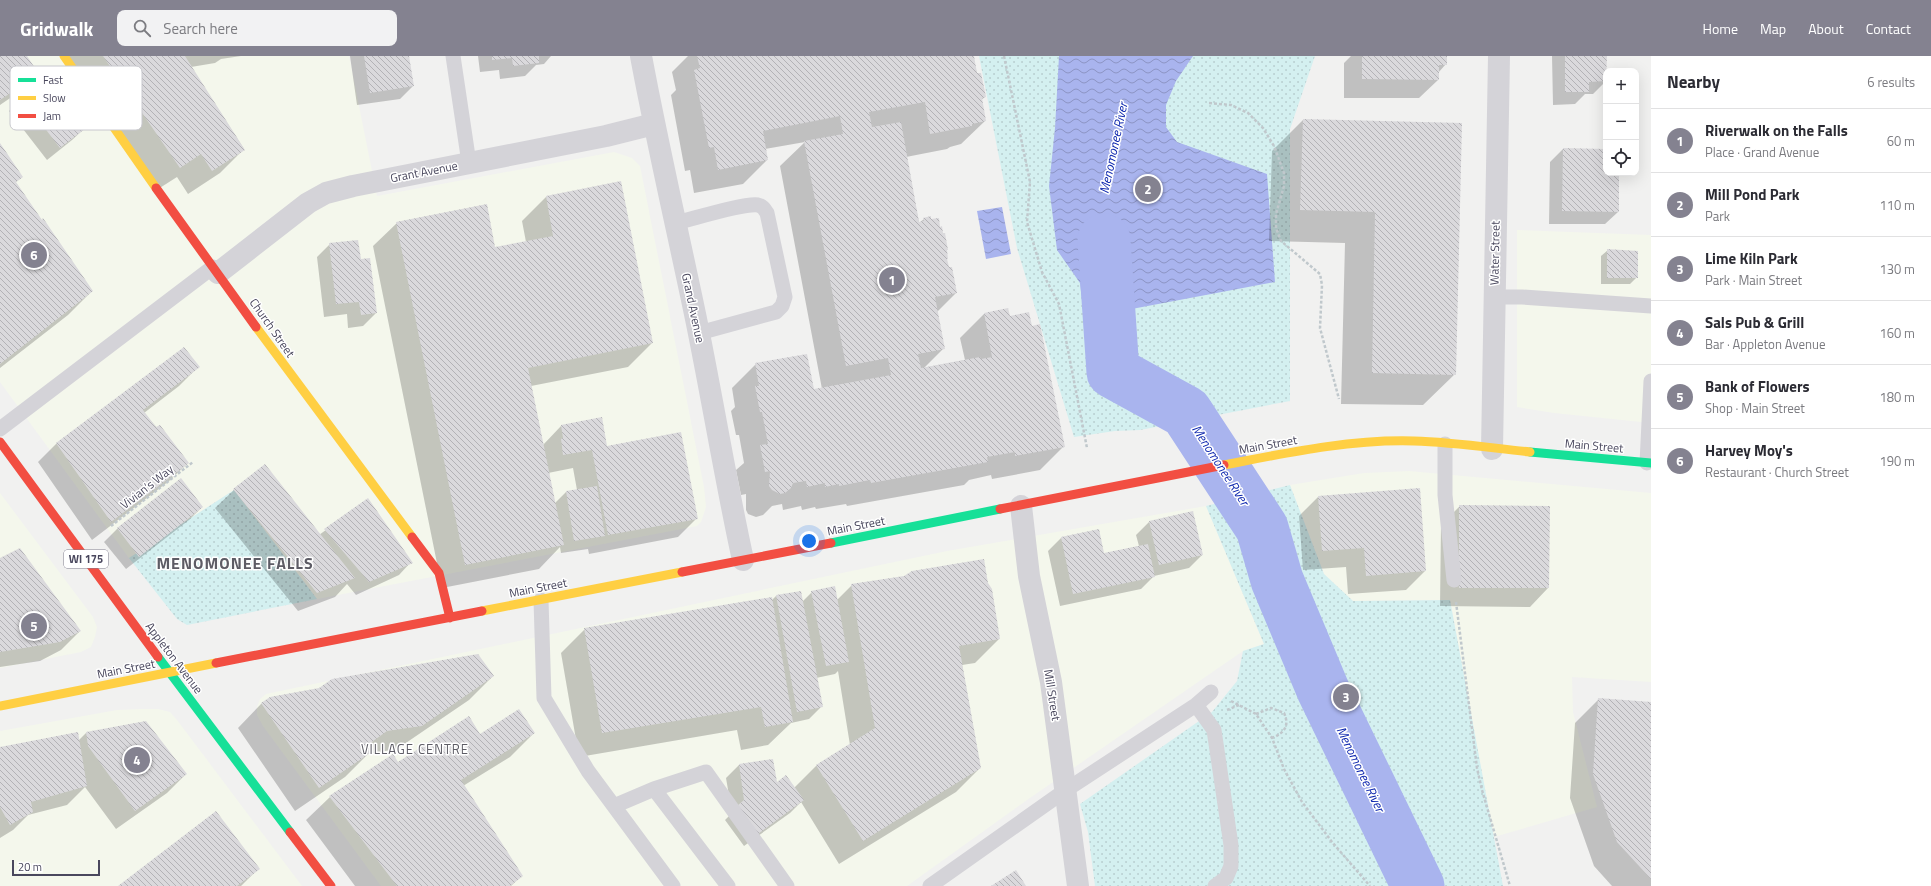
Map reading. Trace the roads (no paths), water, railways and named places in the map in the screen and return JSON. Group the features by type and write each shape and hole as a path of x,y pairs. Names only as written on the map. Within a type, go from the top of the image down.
{"main road":[{"name":"Church Street","path":"64,56 71,66"},
{"name":"Church Street","path":"115,130 285,367 439,573 450,618"},
{"name":"Main Street","path":"0,706 1196,472 1276,455 1361,443 1414,441 1649,463"},
{"name":"Appleton Avenue","path":"0,442 170,673 331,886"}],"street":[{"name":"Grand Avenue","path":"641,56 654,124 699,333 732,510 743,560"},
{"name":"Water Street","path":"1492,449 1498,56"},
{"name":"Grant Avenue","path":"216,270 302,208 326,193 353,186 606,136 654,124"},
{"name":"Mill Street","path":"1021,506 1030,576 1051,682 1078,886"}],"lane":[{"path":"453,56 469,163"},
{"path":"675,223 758,205 767,213 785,297 784,302 779,310 770,315 699,333"},
{"path":"0,429 216,270"},
{"path":"1494,297 1522,297 1651,306"},
{"path":"1649,463 1651,381"},
{"path":"1445,444 1445,495 1454,580"},
{"path":"541,600 544,698 588,771 673,886"},
{"path":"930,886 1066,790 1196,705 1211,692"},
{"path":"1196,705 1214,730 1231,845 1231,866 1226,878 1214,886"},
{"path":"614,806 654,789 706,772 788,886"},
{"path":"654,789 728,886"}],"water":[{"path":"1059,56 1193,56 1176,81 1166,105 1166,127 1177,142 1267,174 1275,282 1084,318 1080,283 1057,250 1049,186 1055,128"},
{"path":"1002,207 1011,254 986,259 977,211"}],"waterway":[{"name":"Menomonee River","path":"1104,240 1113,372 1186,412 1262,528 1277,580 1323,690 1418,886"}],"place":[{"name":"Mill Pond Park","path":"1148,189"},
{"name":"Harvey Moy's","path":"34,255"},
{"name":"Riverwalk on the Falls","path":"892,280"},
{"name":"Bank of Flowers","path":"34,626"},
{"name":"Lime Kiln Park","path":"1346,697"},
{"name":"Sals Pub & Grill","path":"137,760"}],"district":[{"name":"MENOMONEE FALLS","path":"235,563"},
{"name":"VILLAGE CENTRE","path":"415,749"}]}
